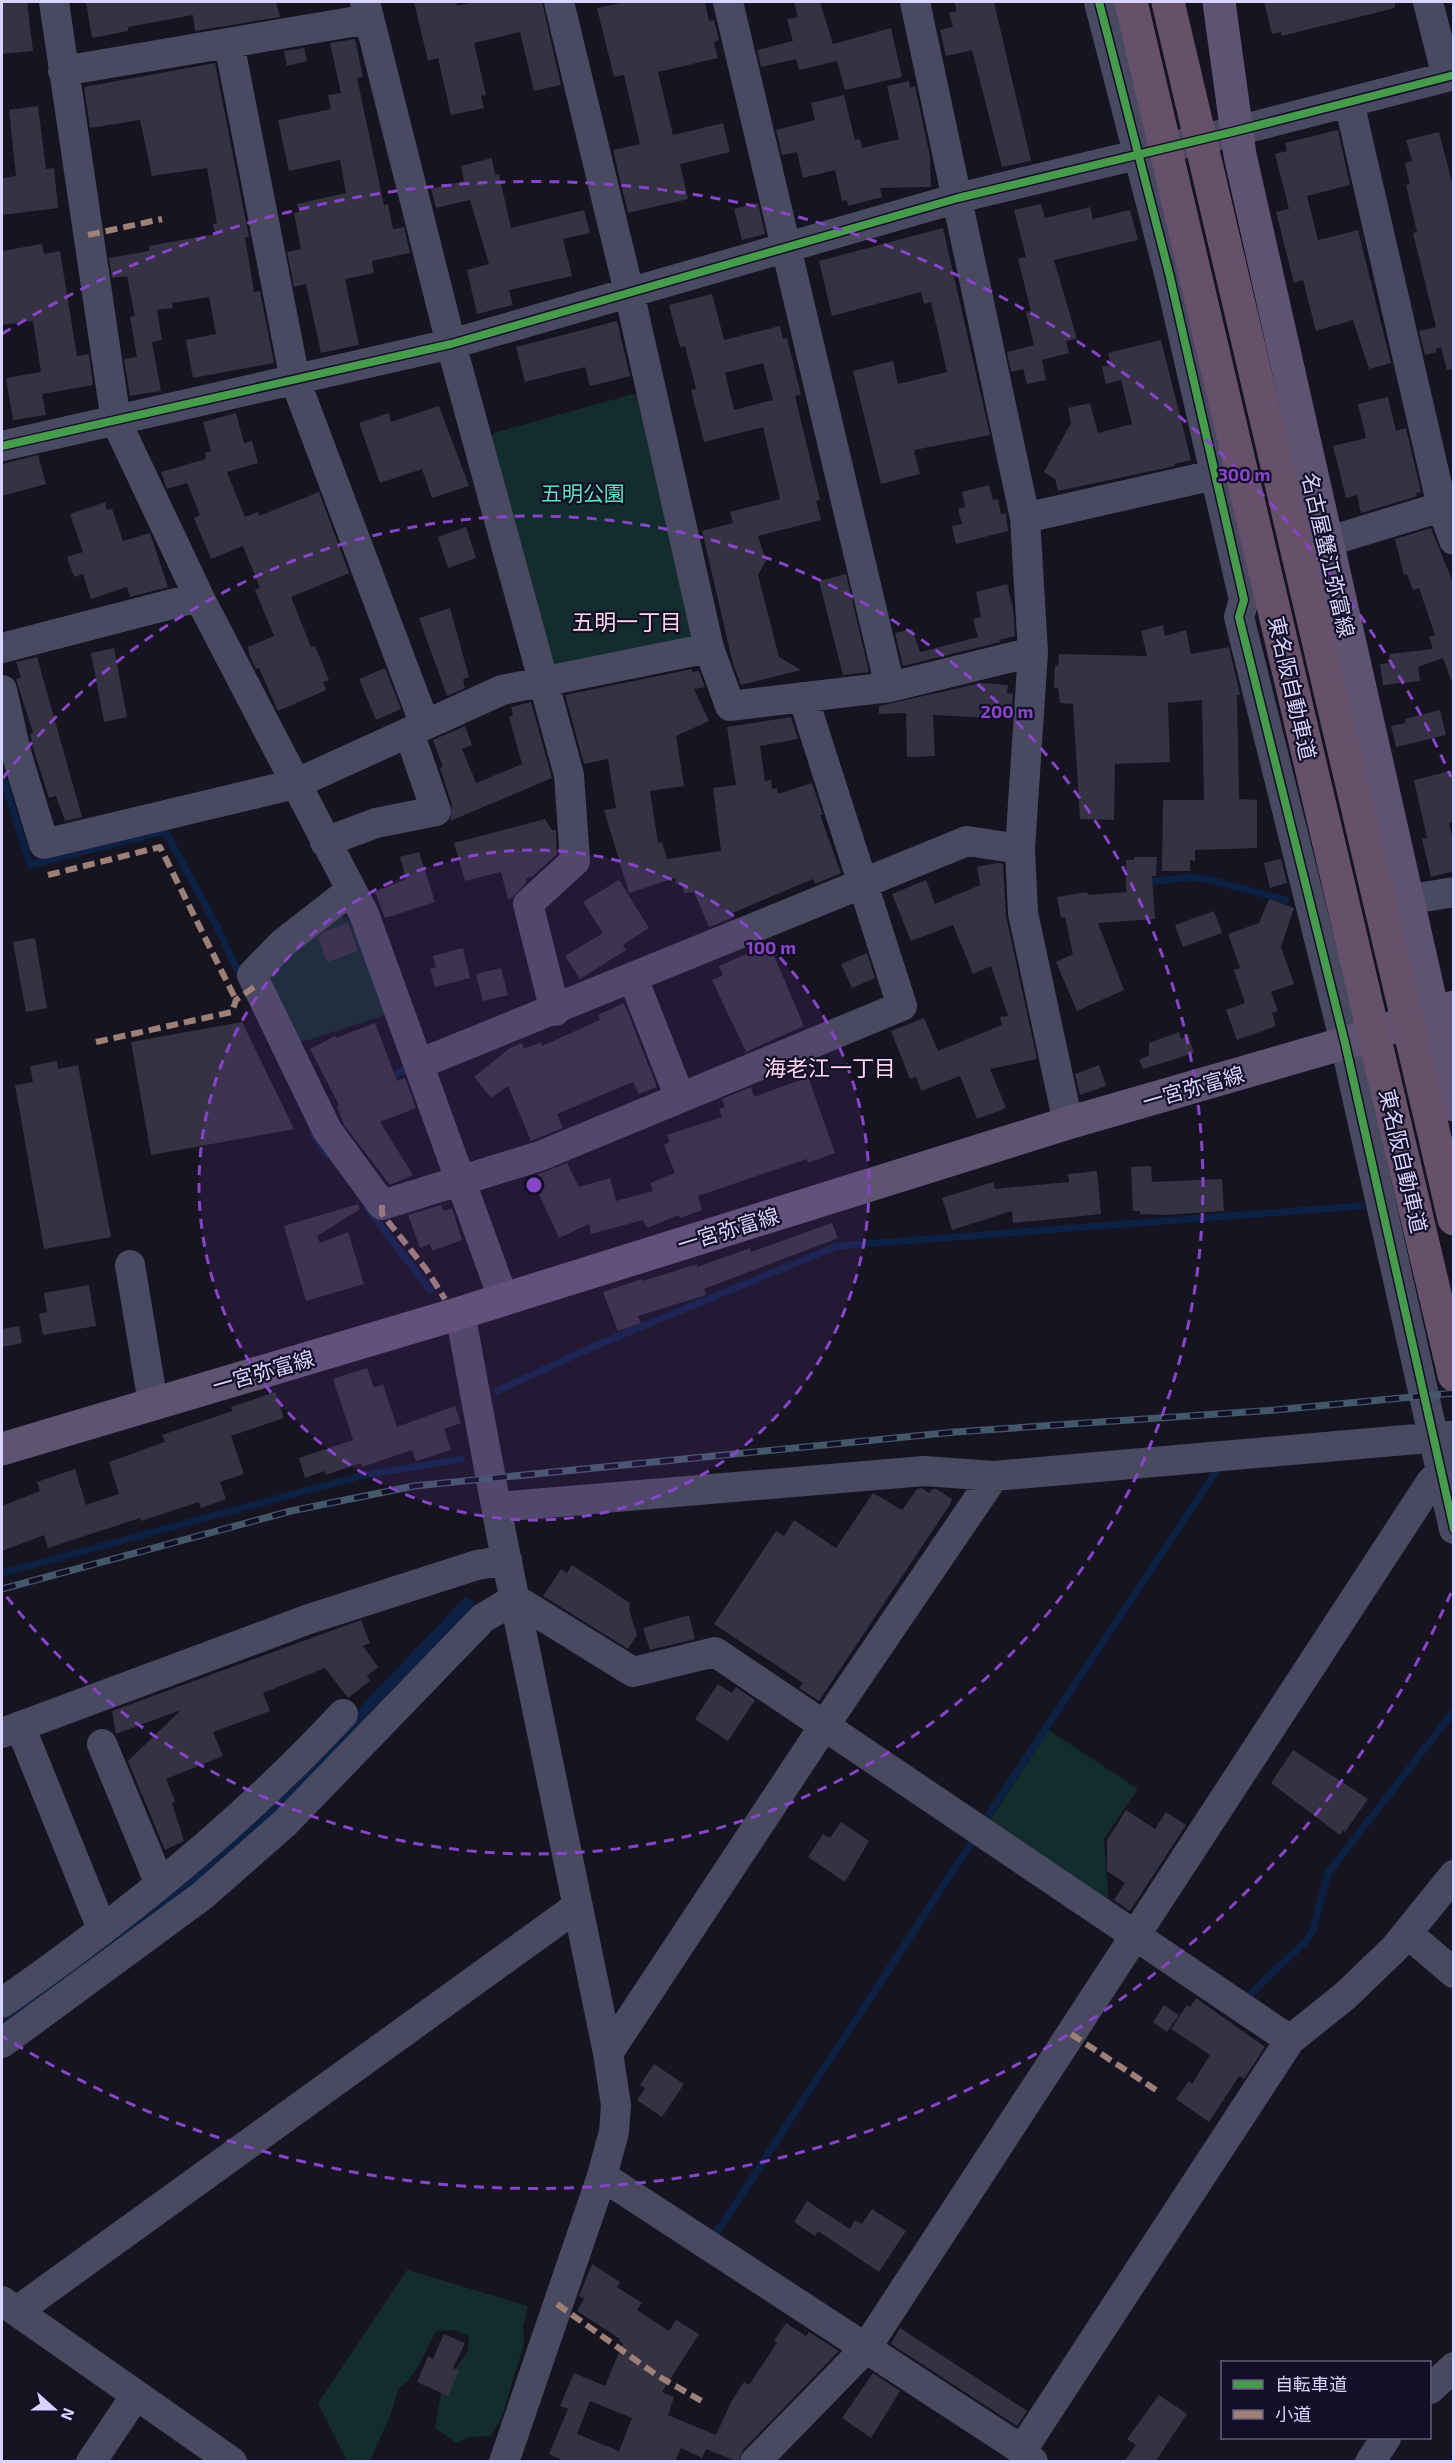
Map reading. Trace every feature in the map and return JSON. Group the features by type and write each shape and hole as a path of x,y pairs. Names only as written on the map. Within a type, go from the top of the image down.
{"highway":[{"name":"東名阪自動車道","path":"1131,2 1454,1375"},
{"name":"東名阪自動車道","path":"1168,2 1454,1219"}],"main road":[{"name":"名古屋蟹江弥富線","path":"1219,2 1236,131 1406,900 1443,1023 1454,1105"},
{"name":"一宮弥富線","path":"2,1449 460,1313 1068,1123 1345,1043 1443,1023"}],"street":[{"path":"54,2 116,421 200,597 364,914 503,1298"},
{"path":"560,2 629,292 709,648 730,706 890,687 964,671 1033,652"},
{"path":"728,2 890,687"},
{"path":"915,2 1025,518 1033,652 1020,849 1023,913 1068,1123"},
{"path":"1100,2 1169,273 1244,600 1239,617 1443,1438 1441,1472 1454,1529"},
{"path":"2,447 452,344 957,198 1236,131 1450,76 1428,2"},
{"path":"63,71 229,43 367,10 452,344 569,775 576,861 528,904 555,1011"},
{"path":"229,43 295,380 417,729 436,812 376,823 326,842"},
{"path":"1349,102 1448,505 1454,540"},
{"path":"1025,518 1215,475"},
{"path":"1326,542 1448,505"},
{"path":"1239,617 1336,585"},
{"path":"2,648 200,597"},
{"path":"2,690 17,756 44,844 295,784 502,690 709,648"},
{"path":"351,890 283,943 252,975 327,1131 382,1205 540,1156 902,1006 803,697"},
{"path":"419,1064 555,1011 967,841 1020,849"},
{"path":"1406,900 1454,892"},
{"path":"633,978 680,1098"},
{"path":"130,1265 153,1403"},
{"path":"460,1313 507,1560 608,2054 615,2105 614,2132 602,2176 504,2462"},
{"path":"498,1507 924,1471 994,1476 1443,1438"},
{"path":"755,2462 866,2348 1424,1492 1441,1472"},
{"path":"608,2054 824,1726 994,1476"},
{"path":"102,1929 11,1729 309,1619 477,1565 507,1560"},
{"path":"515,1599 633,1672 715,1652 1290,2040"},
{"path":"2,2003 102,1929 483,1618 515,1599"},
{"path":"2,2043 202,1896 285,1823 341,1735"},
{"path":"102,1744 159,1882"},
{"path":"602,2176 1027,2456 1290,2040 1345,1996 1407,1933 1454,1875"},
{"path":"232,2462 9,2306 578,1906"},
{"path":"1407,1933 1454,1972"},
{"path":"1431,2387 1454,2367"},
{"path":"91,2462 136,2396"},
{"path":"1370,2462 1385,2439"}],"green space":[{"name":"五明公園","path":"633,394 643,399 697,632 691,641 557,668 548,663 488,445 494,433"},
{"path":"340,916 353,921 388,1014 296,1044 269,985 271,970"},
{"path":"1049,1730 1138,1789 1104,1839 1109,1907 985,1828"},
{"path":"407,2270 528,2306 523,2327 524,2343 502,2417 491,2436 470,2437 456,2443 435,2428 442,2387 468,2351 469,2336 454,2330 437,2331 417,2369 399,2388 390,2416 370,2461 347,2461 318,2403"}],"water":[{"path":"466,1596 480,1608 263,1834 2,2035 2,2015 269,1803"}],"building":[{"path":"2,2 27,2 33,51 2,54"},
{"path":"86,2 276,2 280,17 195,31 193,15 128,27 128,31 92,38"},
{"path":"414,2 456,2 457,6 475,2 542,2 561,85 534,91 520,32 474,43 486,95 481,96 484,108 451,115 438,58 428,61"},
{"path":"625,2 705,2 709,21 714,20 719,40 714,42 718,58 658,72 673,135 723,123 730,152 680,164 688,199 628,213 613,150 640,144 624,75 614,77 597,8"},
{"path":"794,2 820,2 833,44 891,28 902,77 845,90 837,61 799,70 796,59 761,67 757,50 793,41 787,19 798,17"},
{"path":"954,2 994,2 1031,161 1002,167 972,50 946,56 940,30 953,27 949,13 957,11"},
{"path":"1264,2 1395,2 1395,8 1282,36 1281,32 1272,34"},
{"path":"355,39 363,77 357,78 384,205 388,204 393,229 404,227 410,253 372,261 374,273 345,279 359,345 321,353 306,284 294,287 287,252 301,249 294,213 299,212 297,204 346,193 340,160 289,171 278,120 331,109 328,95 341,93 330,43"},
{"path":"304,48 307,61 287,66 284,51"},
{"path":"215,63 249,237 245,237 254,292 260,291 274,363 193,378 186,340 216,334 209,297 172,303 173,308 157,310 162,340 152,342 161,391 130,396 124,359 137,357 130,317 135,316 127,276 112,278 109,258 149,251 149,246 215,234 213,224 217,223 207,168 152,176 140,120 90,128 84,87"},
{"path":"909,81 910,88 915,86 930,157 931,187 880,188 882,197 848,206 847,200 842,201 835,170 803,178 797,152 782,155 776,130 815,120 811,103 844,95 855,140 860,139 862,148 899,139 887,86"},
{"path":"38,106 46,169 54,168 58,208 2,215 2,178 16,176 9,110"},
{"path":"1338,130 1350,185 1307,196 1318,240 1358,230 1391,363 1369,369 1353,320 1316,331 1303,280 1294,283 1276,212 1289,209 1275,154 1287,151 1285,143"},
{"path":"1439,132 1454,190 1454,369 1447,370 1441,347 1436,349 1436,352 1425,355 1419,331 1436,327 1413,233 1417,232 1406,185 1410,184 1405,163 1412,161 1406,140"},
{"path":"492,158 495,175 499,174 511,228 584,210 590,233 563,239 572,276 509,290 513,305 477,314 467,270 489,264 470,200 436,208 431,189 464,181 461,166"},
{"path":"758,203 765,234 742,240 734,209"},
{"path":"1041,204 1045,218 1090,207 1093,219 1130,210 1138,240 1054,260 1077,339 1066,341 1069,353 1042,360 1046,380 1027,384 1023,369 1011,372 1007,352 1034,345 1026,312 1031,311 1018,259 1026,257 1014,210"},
{"path":"943,228 990,435 914,450 920,474 881,484 853,371 893,361 898,384 947,372 931,302 924,304 921,292 832,316 819,261"},
{"path":"42,244 44,254 60,251 77,356 89,354 93,385 42,394 46,415 13,420 6,378 41,372 33,321 2,325 2,251"},
{"path":"712,294 724,340 780,326 783,339 787,338 801,395 795,396 820,500 816,501 821,520 758,536 766,561 758,575 779,657 801,670 741,685 733,664 702,531 733,523 730,512 780,499 763,427 704,442 691,390 696,389 685,346 680,347 669,305","holes":["763,363 773,400 734,410 725,373"]},
{"path":"617,321 630,376 590,386 585,367 525,382 516,347"},
{"path":"1161,340 1191,460 1174,464 1175,466 1058,491 1055,479 1044,472 1071,423 1068,408 1090,403 1098,433 1132,424 1121,380 1106,384 1102,367 1111,365 1108,353"},
{"path":"1388,397 1396,431 1406,428 1421,492 1416,493 1417,496 1361,513 1357,495 1346,498 1333,446 1366,438 1358,404"},
{"path":"439,406 469,486 432,498 422,469 380,483 359,423 389,413 391,422"},
{"path":"236,413 244,443 252,441 258,463 227,472 245,517 258,512 259,516 319,492 349,573 291,597 311,647 315,646 329,680 323,682 326,690 278,711 259,668 256,669 249,654 248,647 274,636 255,590 260,588 243,546 211,559 194,518 200,515 187,483 167,489 161,472 206,459 205,453 211,451 203,422"},
{"path":"38,455 46,484 2,496 2,464"},
{"path":"989,485 993,500 998,499 1001,514 1006,513 1008,531 956,544 952,526 962,524 958,509 965,507 962,492"},
{"path":"105,502 107,510 112,509 123,541 150,533 168,587 130,597 127,587 91,599 83,574 74,577 67,557 83,552 70,514"},
{"path":"466,527 476,558 448,568 438,537"},
{"path":"1431,528 1454,585 1454,679 1451,680 1443,658 1418,667 1420,681 1383,685 1380,664 1390,663 1389,654 1433,649 1429,637 1435,635 1419,588 1413,590 1407,574 1404,575 1395,539"},
{"path":"846,574 869,672 843,675 819,581"},
{"path":"1007,584 1013,608 1015,636 999,640 1000,642 903,666 895,633 912,629 920,652 978,637 973,619 981,617 976,592"},
{"path":"450,608 469,677 463,679 465,688 447,696 419,618"},
{"path":"1163,625 1165,636 1186,630 1191,654 1229,647 1240,695 1237,695 1239,799 1257,800 1257,848 1195,850 1195,861 1190,860 1190,871 1162,871 1163,800 1204,800 1202,700 1168,703 1170,762 1115,764 1114,820 1080,819 1073,704 1060,703 1058,688 1054,688 1055,665 1058,666 1059,654 1147,656 1141,631"},
{"path":"114,648 127,717 104,722 91,653"},
{"path":"37,657 82,817 65,821 56,796 49,798 34,751 30,734 33,733 16,679 21,678 16,662"},
{"path":"385,668 401,709 376,720 359,679"},
{"path":"692,669 692,672 699,671 705,687 694,689 709,721 676,736 684,786 650,791 658,843 662,842 667,859 721,851 713,788 736,785 727,727 791,717 798,739 760,746 765,781 771,780 772,789 777,788 778,794 812,783 823,815 820,815 841,873 815,884 813,879 730,914 732,918 709,927 694,892 684,893 682,883 676,884 675,878 629,893 604,810 616,808 608,759 584,764 565,695"},
{"path":"981,683 1008,685 1007,693 1013,694 1011,719 933,715 935,756 907,757 906,713 879,714 879,706"},
{"path":"531,702 552,778 450,821 452,805 440,768 443,767 433,740 465,726 472,745 462,749 476,783 522,764 509,717 513,716 511,707"},
{"path":"1440,710 1446,735 1396,747 1391,726 1406,723 1405,719"},
{"path":"1454,770 1454,822 1449,823 1454,845 1454,871 1431,877 1422,839 1427,838 1414,780"},
{"path":"545,819 552,830 556,830 557,854 532,877 526,878 527,882 512,898 508,899 501,872 465,881 454,843"},
{"path":"419,852 435,902 385,918 375,892 406,879 400,857"},
{"path":"1134,857 1157,857 1156,876 1152,876 1155,919 1098,923 1124,990 1077,1011 1056,962 1073,954 1065,917 1061,918 1057,897 1087,892 1088,895 1126,892 1126,860 1134,860"},
{"path":"1281,859 1287,883 1270,888 1264,863"},
{"path":"1003,864 1006,916 1037,1059 990,1069 1006,1108 977,1119 960,1076 921,1091 916,1077 910,1079 891,1031 924,1018 938,1051 1002,1025 1000,1017 1008,1016 991,966 973,974 953,925 911,941 892,894 926,880 935,904 980,885 977,867"},
{"path":"619,880 649,928 623,945 626,950 580,979 565,956 603,933 583,902"},
{"path":"1269,899 1294,908 1281,947 1294,984 1271,992 1278,1011 1272,1013 1276,1026 1237,1040 1226,1010 1245,1003 1234,970 1240,968 1228,934 1259,923"},
{"path":"1214,911 1222,933 1183,947 1175,925"},
{"path":"348,923 358,951 327,962 318,937 327,930"},
{"path":"35,938 47,1008 26,1012 13,942"},
{"path":"769,944 804,1026 746,1052 712,980 723,975 719,966"},
{"path":"463,948 470,978 435,987 430,969 436,967 433,956"},
{"path":"867,953 875,978 852,988 841,964"},
{"path":"501,968 508,995 483,1001 476,974"},
{"path":"624,1003 657,1087 639,1094 633,1082 557,1114 563,1128 531,1141 508,1086 491,1098 474,1077 510,1048 522,1043 524,1049 541,1042 542,1046 600,1020 598,1015"},
{"path":"242,1022 294,1129 151,1155 131,1042"},
{"path":"375,1023 397,1081 405,1078 416,1108 380,1122 413,1175 390,1185 344,1125 337,1106 339,1105 310,1049 335,1036 336,1038"},
{"path":"1179,1032 1181,1039 1188,1035 1194,1053 1143,1069 1139,1060 1149,1055 1149,1043"},
{"path":"57,1061 58,1069 78,1065 111,1237 44,1249 15,1085 33,1082 30,1066"},
{"path":"1099,1065 1106,1086 1080,1095 1075,1074"},
{"path":"808,1077 835,1153 808,1163 807,1159 698,1196 702,1210 680,1218 679,1215 647,1228 643,1220 591,1234 589,1224 559,1238 531,1177 567,1163 579,1187 610,1178 616,1201 653,1191 650,1183 675,1173 664,1145 670,1142 667,1135 722,1117 719,1109 725,1107 722,1099 751,1087 754,1097"},
{"path":"1151,1166 1152,1182 1222,1179 1224,1211 1165,1215 1140,1214 1140,1211 1133,1211 1131,1167"},
{"path":"1097,1171 1101,1214 1013,1223 1012,1211 952,1230 942,1198 993,1182 995,1189 1069,1182 1068,1174"},
{"path":"358,1204 360,1209 317,1236 320,1243 348,1232 364,1284 306,1301 284,1226"},
{"path":"441,1205 444,1211 452,1208 462,1240 432,1251 430,1244 420,1248 408,1215"},
{"path":"832,1223 838,1238 704,1289 706,1295 638,1316 641,1323 618,1331 603,1292 697,1264 697,1267 750,1248 751,1252"},
{"path":"89,1285 96,1326 43,1335 39,1314 47,1312 44,1293"},
{"path":"19,1326 22,1343 2,1347 2,1329"},
{"path":"367,1368 374,1388 383,1384 397,1427 455,1406 461,1423 444,1429 451,1450 416,1461 412,1450 362,1467 361,1463 326,1475 324,1471 305,1478 299,1458 353,1440 333,1379"},
{"path":"275,1392 284,1418 231,1436 244,1474 220,1482 226,1499 201,1508 199,1502 141,1521 140,1518 48,1548 44,1535 2,1551 2,1506 40,1491 37,1482 75,1469 86,1505 119,1494 109,1462 165,1442 162,1435 232,1411 231,1407"},
{"path":"922,1488 929,1493 932,1489 936,1489 952,1499 949,1506 819,1701 799,1688 803,1683 714,1624 776,1531 784,1536 794,1520 836,1548 873,1493 902,1510 917,1489"},
{"path":"572,1565 630,1603 629,1610 637,1635 628,1649 543,1596 561,1569 567,1573"},
{"path":"689,1615 695,1639 650,1650 643,1628"},
{"path":"361,1620 370,1643 363,1646 378,1667 367,1676 370,1681 348,1698 325,1668 263,1693 270,1711 213,1732 223,1756 166,1779 175,1801 172,1803 184,1841 165,1850 128,1761 181,1710 116,1734 112,1711"},
{"path":"718,1684 732,1693 736,1687 755,1700 728,1741 695,1719"},
{"path":"1293,1750 1368,1799 1345,1832 1343,1830 1340,1835 1271,1783"},
{"path":"1126,1810 1155,1829 1166,1812 1186,1825 1130,1911 1114,1900 1125,1883 1107,1871 1107,1840"},
{"path":"841,1822 869,1841 845,1882 808,1857 823,1834 830,1838"},
{"path":"1196,1998 1265,2047 1244,2079 1239,2076 1209,2122 1176,2099 1189,2081 1192,2084 1210,2055 1171,2029 1187,2005 1190,2007"},
{"path":"1164,2005 1179,2015 1167,2032 1153,2022"},
{"path":"654,2064 684,2084 662,2117 637,2100 645,2088 640,2085"},
{"path":"807,2201 850,2229 855,2220 862,2224 872,2209 906,2231 879,2272 818,2231 815,2236 794,2222"},
{"path":"592,2264 620,2282 617,2287 642,2303 637,2310 669,2331 676,2320 699,2334 662,2392 674,2397 668,2415 716,2435 731,2402 744,2382 749,2385 777,2343 774,2341 786,2323 806,2336 809,2332 839,2351 743,2450 738,2462 706,2449 702,2458 681,2448 675,2462 566,2462 549,2454 568,2409 560,2406 574,2373 605,2386 623,2343 577,2311 584,2299 579,2296","holes":["590,2401 632,2418 619,2451 577,2434"]},
{"path":"900,2328 1027,2411 1017,2426 891,2344"},
{"path":"444,2334 465,2343 453,2368 459,2371 448,2396 417,2382 428,2356 433,2359"},
{"path":"873,2373 900,2391 871,2438 842,2418"},
{"path":"1159,2395 1187,2414 1155,2462 1124,2462 1136,2445 1127,2439"}],"waterway":[{"path":"2,775 30,865 165,831 217,927 241,978"},
{"path":"1150,882 1189,877 1206,879 1286,900"},
{"path":"386,1078 403,1071"},
{"path":"314,1135 327,1155"},
{"path":"497,1391 597,1345 837,1246 1361,1206"},
{"path":"368,1209 430,1290"},
{"path":"2,1573 364,1475 461,1459"},
{"path":"984,1822 1217,1470"},
{"path":"1244,2000 1306,1941 1313,1930 1328,1873 1454,1711"},
{"path":"713,2238 974,1839"}],"railway":[{"path":"2,1589 291,1511 414,1486 955,1432 1275,1410 1454,1393"}],"marked path":[{"path":"88,235 162,219"},
{"path":"48,875 160,847 236,1000"},
{"path":"96,1042 232,1012 236,1000 257,985"},
{"path":"382,1205 382,1214 426,1269 445,1299"},
{"path":"1071,2034 1156,2090"},
{"path":"557,2304 658,2376 705,2403"}],"cycle path":[{"path":"1099,2 1169,273 1244,600 1239,617 1345,1043 1454,1529"},
{"path":"2,446 451,344 958,198 1236,131 1454,75"}],"district":[{"name":"五明一丁目","path":"627,621"},
{"name":"海老江一丁目","path":"830,1067"}]}
